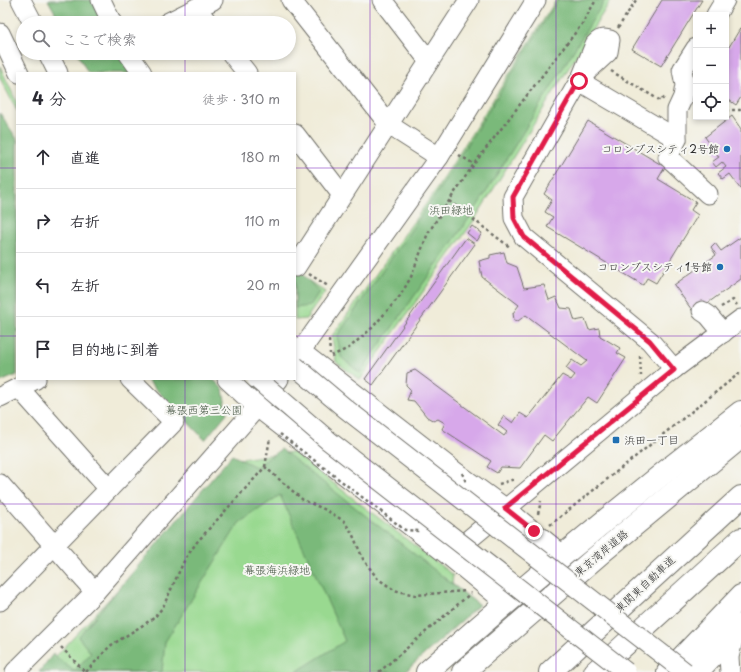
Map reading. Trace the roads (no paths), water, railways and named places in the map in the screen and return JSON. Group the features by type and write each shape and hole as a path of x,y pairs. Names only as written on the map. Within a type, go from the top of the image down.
{"highway":[{"path":"427,672 506,603 741,412"},
{"name":"東京湾岸道路","path":"463,672 602,552 741,437"},
{"name":"東関東自動車道","path":"550,672 655,574 741,497"},
{"path":"595,672 741,539"},
{"path":"668,672 741,596"},
{"path":"697,672 738,629"}],"street":[{"path":"21,0 29,16"},
{"path":"101,0 109,16"},
{"path":"291,0 389,125 447,155"},
{"path":"382,0 430,61"},
{"path":"296,266 469,0"},
{"path":"296,356 447,155 536,0"},
{"path":"718,12 725,0"},
{"path":"181,16 204,4 207,16"},
{"path":"0,33 19,72"},
{"path":"610,40 605,38 598,40 581,78 513,197 514,218 524,237 650,341 674,370"},
{"path":"693,53 682,70 685,85 683,97 677,110 677,139 668,157 708,194"},
{"path":"52,60 58,72"},
{"path":"133,60 141,72"},
{"path":"237,60 246,72"},
{"path":"581,78 677,139"},
{"path":"296,135 342,195"},
{"path":"708,307 708,315 722,333"},
{"path":"449,556 505,508 674,370 722,333 739,312"},
{"path":"296,356 505,508 564,556"},
{"path":"296,356 352,414 685,672"},
{"path":"0,397 34,380"},
{"path":"0,600 174,422 131,380"},
{"path":"227,380 257,408 449,556 506,603"},
{"path":"258,380 329,441 626,672"},
{"path":"15,672 95,592 257,408 278,380"},
{"path":"19,388 109,489"},
{"path":"0,484 95,592"},
{"path":"730,672 729,657 738,629"}],"place":[{"name":"コロンブスシティ2号館","path":"727,149"},
{"name":"コロンブスシティ1号館","path":"720,267"},
{"name":"浜田一丁目","path":"616,440"}],"park label":[{"name":"浜田緑地","path":"451,210"},
{"name":"幕張西第三公園","path":"204,410"},
{"name":"幕張海浜緑地","path":"277,570"}]}
